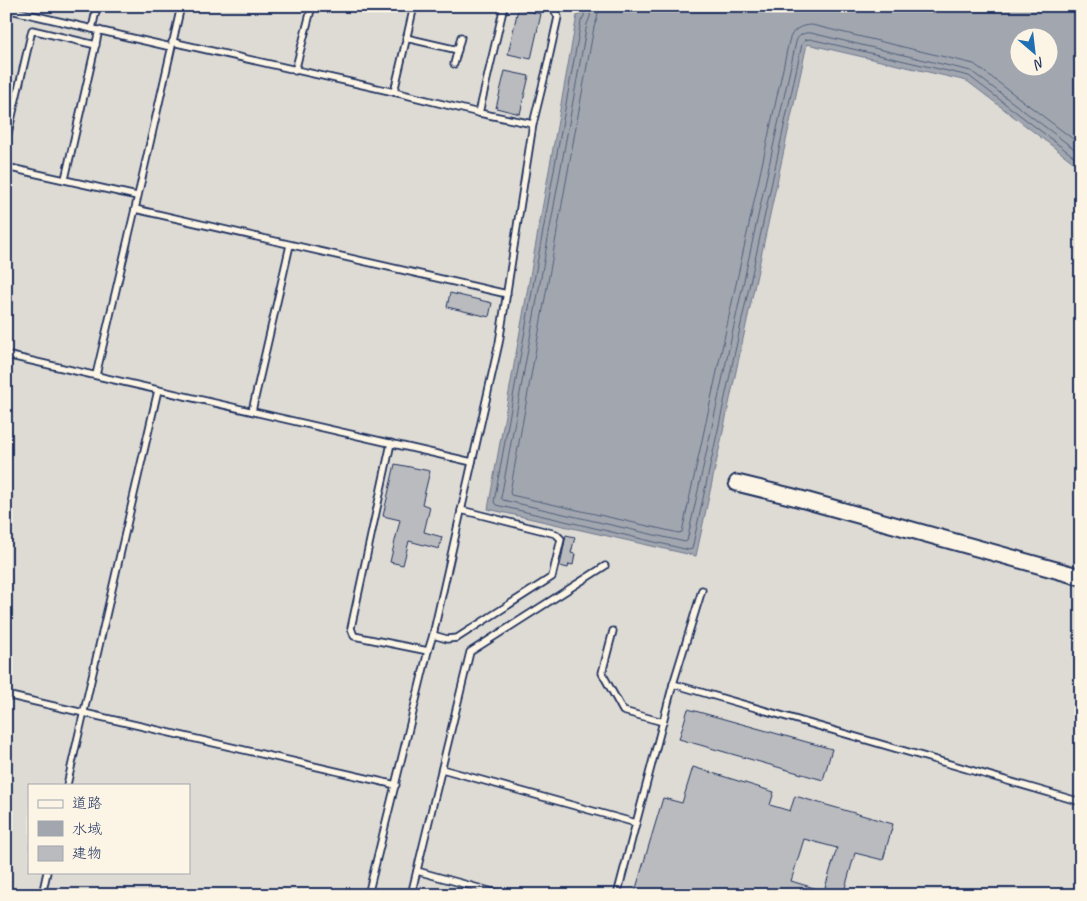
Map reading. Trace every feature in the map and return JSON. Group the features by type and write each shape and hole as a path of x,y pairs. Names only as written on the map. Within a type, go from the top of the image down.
{"street":[{"path":"737,483 1081,577"}],"lane":[{"path":"92,28 97,6"},
{"path":"96,375 181,6"},
{"path":"295,71 312,6"},
{"path":"394,92 414,6"},
{"path":"479,113 504,6"},
{"path":"368,895 433,635 494,368 533,124 558,17 552,6"},
{"path":"6,9 394,92 533,124"},
{"path":"6,142 32,30 96,45"},
{"path":"65,179 99,30"},
{"path":"454,64 461,37"},
{"path":"406,38 458,50"},
{"path":"6,167 138,196"},
{"path":"135,209 507,294"},
{"path":"252,411 290,245"},
{"path":"6,355 472,462"},
{"path":"67,784 158,390"},
{"path":"391,443 350,628 354,636 428,651"},
{"path":"433,635 452,639 462,635 552,577 561,538 556,534 461,510"},
{"path":"411,895 470,652 605,566"},
{"path":"617,895 673,684 702,590"},
{"path":"613,630 602,673 623,711 663,722"},
{"path":"673,684 1081,802"},
{"path":"6,695 396,785"},
{"path":"442,769 636,823"},
{"path":"417,871 504,895"},
{"path":"42,895 47,874"}],"shaded area":[{"path":"6,6 578,6 488,508 696,556 807,44 967,81 1081,168 1081,895 6,895"}],"water":[{"path":"581,6 1081,6 1081,168 967,81 807,44 696,556 488,509 577,15 579,15"}],"building":[{"path":"518,9 541,14 531,59 508,54"},
{"path":"505,71 529,76 520,114 496,108"},
{"path":"450,293 492,303 489,317 447,307"},
{"path":"395,464 430,471 422,504 430,507 424,532 442,537 439,549 409,541 403,565 390,562 400,520 383,516"},
{"path":"566,535 575,537 571,553 575,554 573,565 569,564 568,568 560,566"},
{"path":"688,709 832,749 823,780 679,739"},
{"path":"693,767 774,792 770,805 790,811 795,796 893,824 883,860 855,853 843,895 634,895 663,798 682,803","holes":["804,839 837,848 824,891 791,881"]}]}
